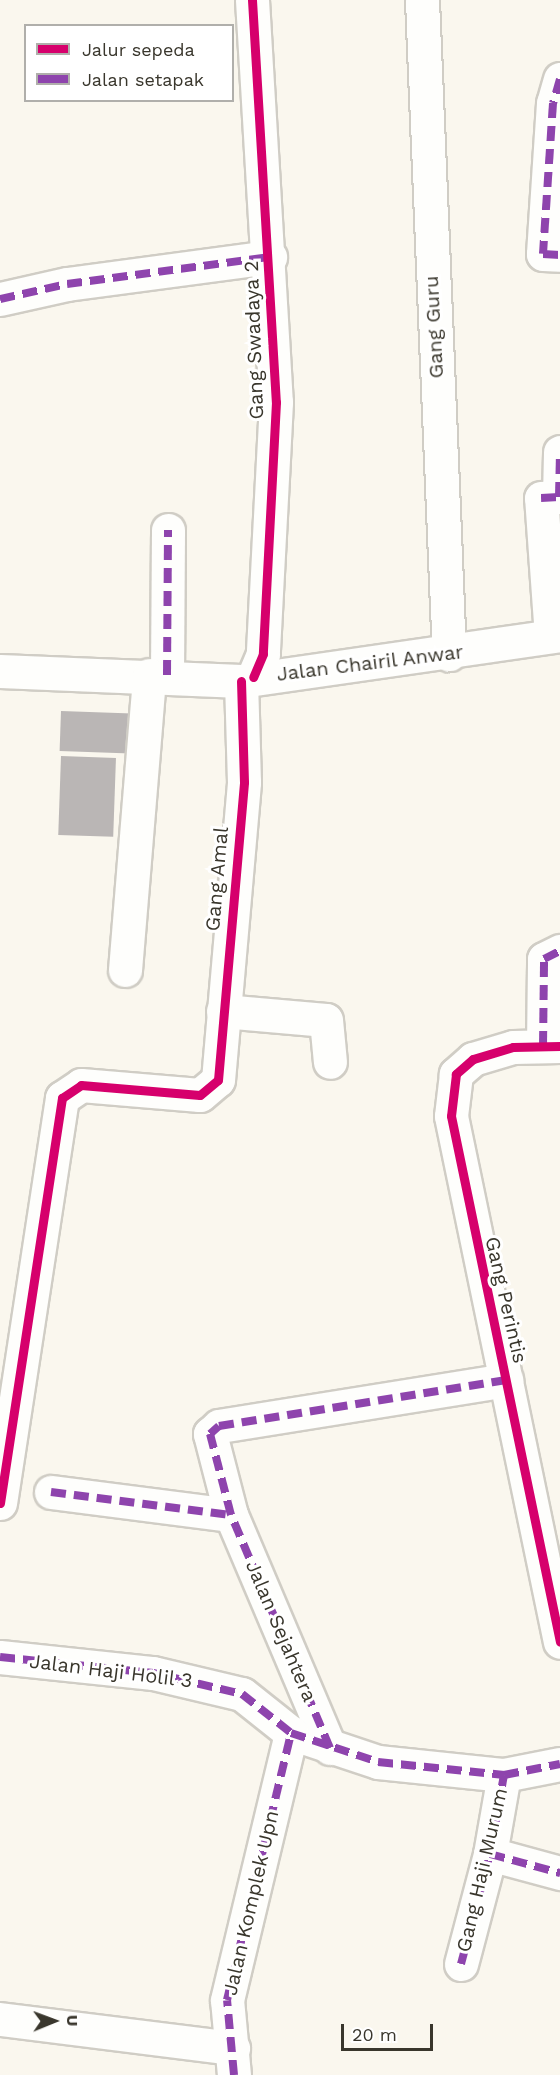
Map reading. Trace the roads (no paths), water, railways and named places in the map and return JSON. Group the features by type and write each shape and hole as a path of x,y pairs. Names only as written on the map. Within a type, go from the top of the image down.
{"street":[{"name":"Gang Swadaya 2","path":"247,679 263,654 276,402 270,257 252,0"},
{"name":"Gang Guru","path":"422,0 449,654"},
{"path":"560,78 553,103 543,254 560,255"},
{"path":"0,299 67,284 270,257"},
{"path":"555,636 541,498 558,497 560,452"},
{"path":"125,970 158,675 168,530"},
{"name":"Jalan Chairil Anwar","path":"0,671 247,679 449,654 555,636"},
{"name":"Gang Amal","path":"0,1503 62,1098 81,1085 200,1095 218,1080 244,782 247,679"},
{"path":"551,1046 544,959 560,951"},
{"path":"223,1011 326,1020 330,1062"},
{"name":"Gang Perintis","path":"551,1046 487,1052 456,1074 452,1088 460,1181 506,1380 560,1642"},
{"name":"Jalan Sejahtera","path":"330,1748 231,1515 210,1440 219,1425 506,1380"},
{"path":"51,1492 231,1515"},
{"name":"Jalan Haji Holil 3","path":"0,1657 192,1680 242,1694 291,1733 330,1748 378,1762 504,1775 560,1764"},
{"name":"Jalan Komplek Upn","path":"233,2062 227,2000 291,1733"},
{"name":"Gang Haji Murum","path":"461,1964 490,1854 504,1775"},
{"path":"490,1854 560,1873"},
{"path":"0,2019 233,2062"}]}
